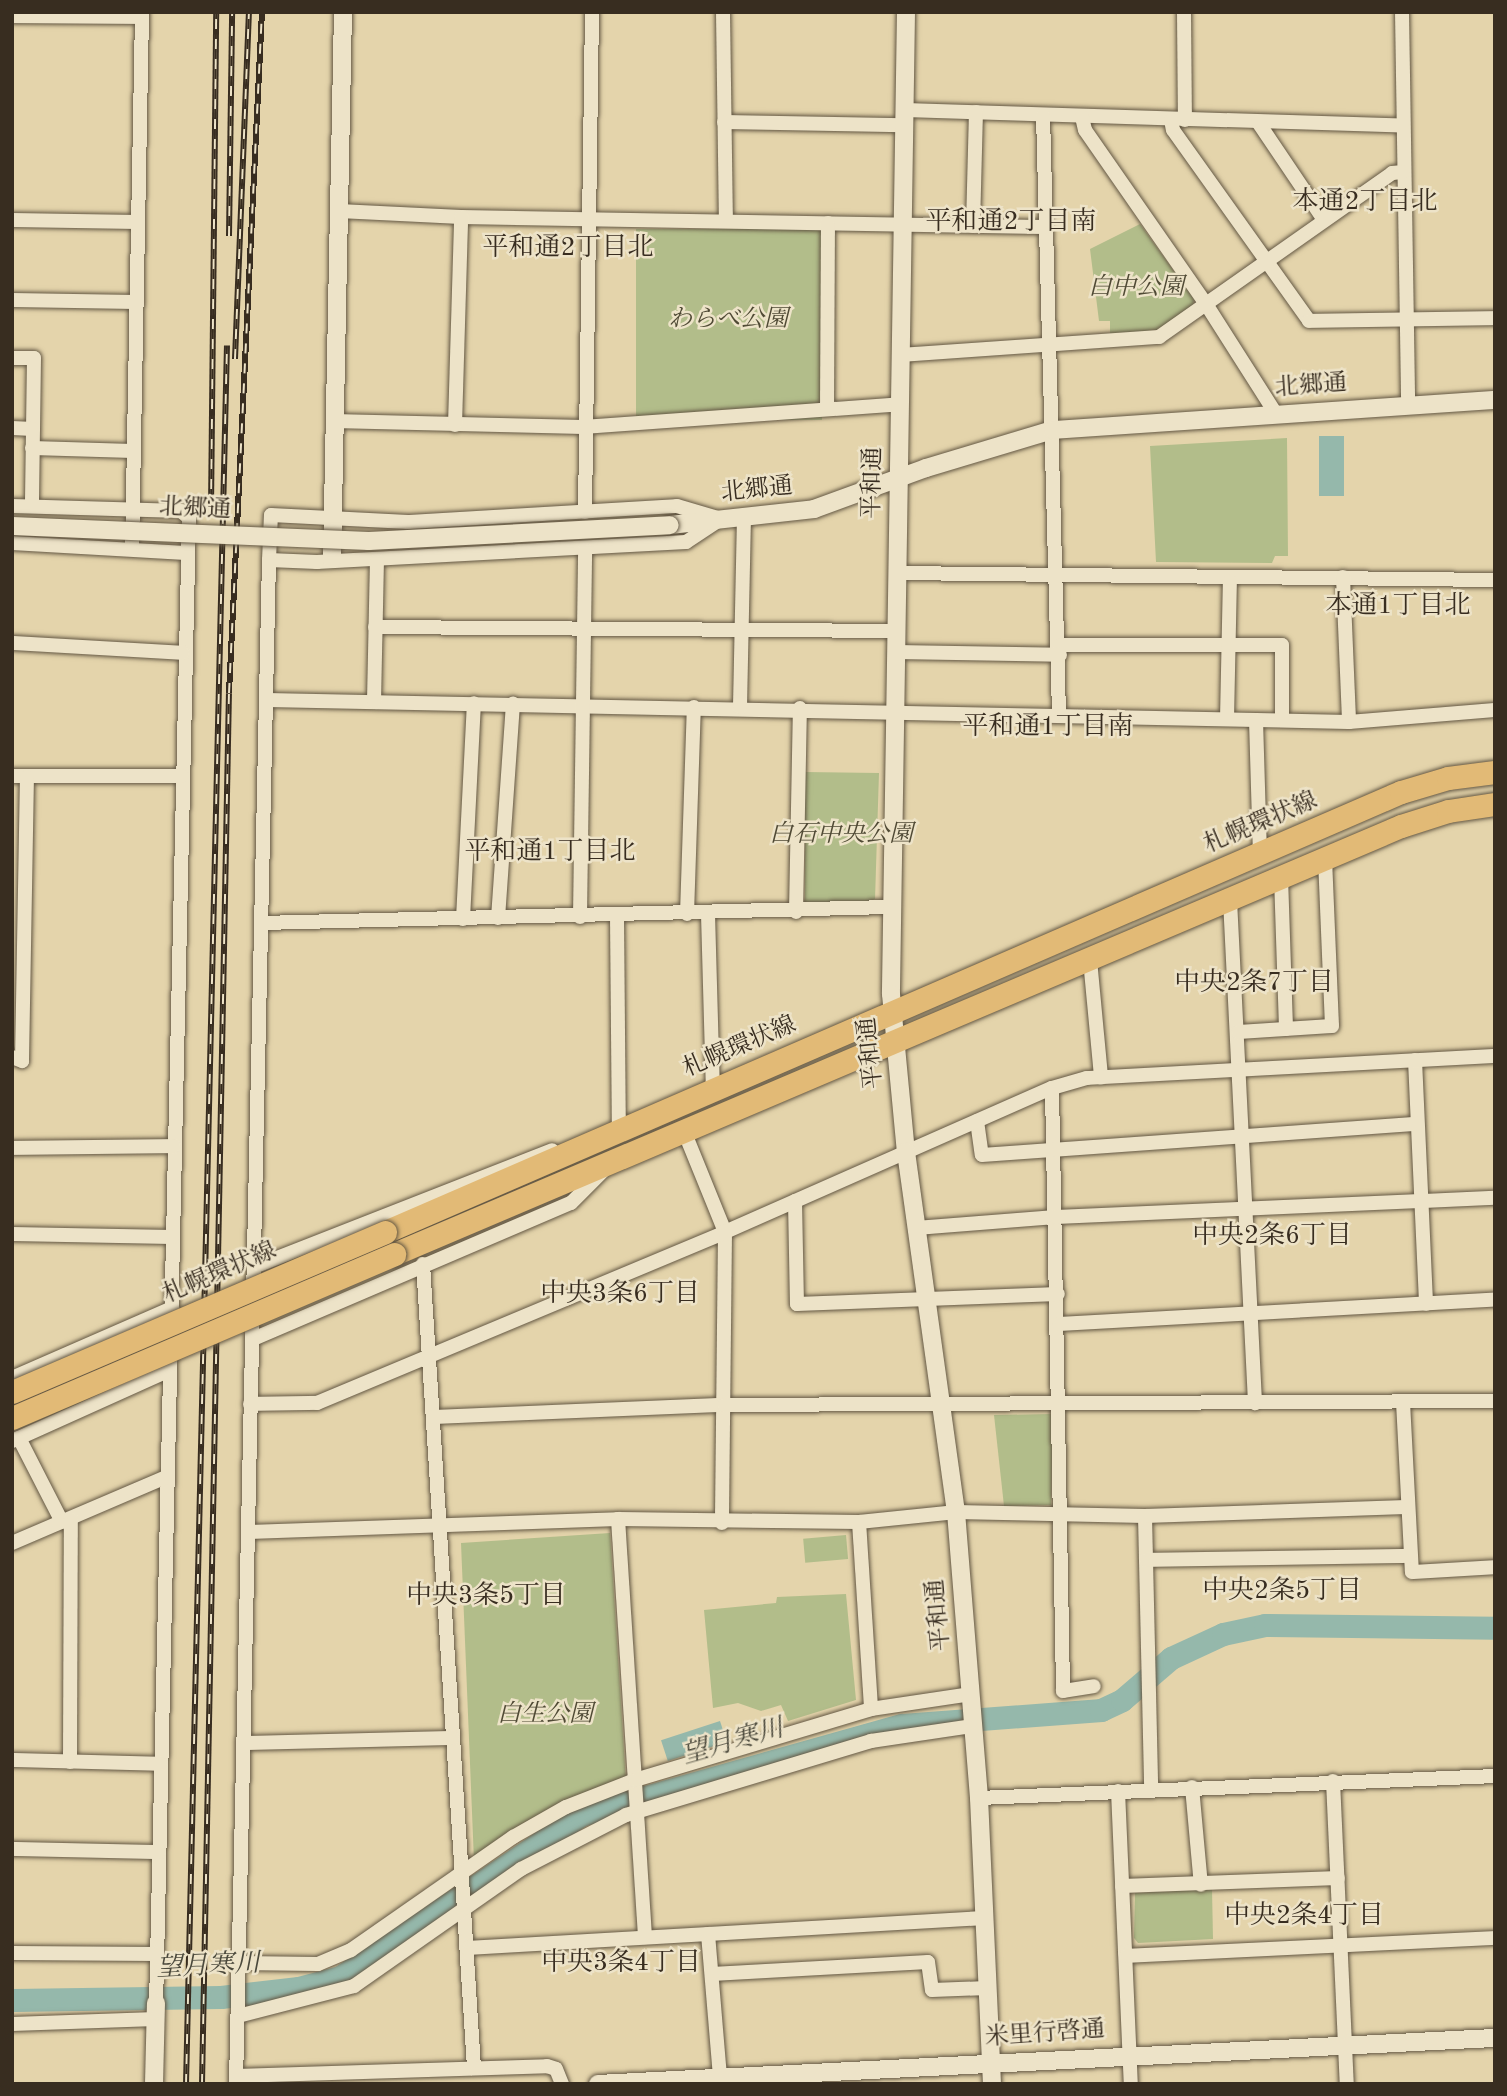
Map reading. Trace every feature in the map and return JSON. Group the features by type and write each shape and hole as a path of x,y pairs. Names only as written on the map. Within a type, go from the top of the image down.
{"main road":[{"name":"札幌環状線","path":"12,1392 1401,792 1448,778 1495,772"},
{"name":"札幌環状線","path":"15,1433 394,1254 617,1157 894,1045 1325,859 1448,811 1495,804"}],"street":[{"path":"332,559 343,12"},
{"path":"585,512 583,427 592,12"},
{"path":"723,12 726,221"},
{"name":"平和通","path":"906,12 890,907 892,1012 906,1152 956,1512 979,1798 992,2084"},
{"path":"1184,12 1178,120 1173,130 1309,321 1495,318"},
{"path":"1402,12 1408,404"},
{"path":"12,16 142,14 132,549"},
{"path":"724,122 905,118 976,112 1402,126"},
{"path":"973,226 976,112"},
{"path":"1043,115 1060,650 1059,714"},
{"path":"1082,117 1085,130 1206,304 1276,414"},
{"path":"1258,122 1324,220"},
{"path":"900,355 1151,339 1206,304 1392,173 1403,172"},
{"path":"339,211 460,218 587,216 1045,227"},
{"path":"455,425 460,218"},
{"path":"12,220 138,222"},
{"path":"827,409 828,223"},
{"path":"12,300 136,302"},
{"path":"12,358 34,358 32,506"},
{"name":"北郷通","path":"12,526 369,541 670,525 814,509 899,481 926,468 1053,430 1495,400"},
{"path":"334,421 583,427 900,404"},
{"path":"12,428 33,429"},
{"path":"32,448 133,450"},
{"path":"12,506 186,513 155,2084"},
{"path":"562,2084 556,2069 547,2067 236,2080 271,515 408,522 677,506 721,519"},
{"path":"740,708 744,517"},
{"path":"269,560 377,559 585,550 686,542 721,519"},
{"path":"12,543 186,553"},
{"path":"580,917 585,550"},
{"path":"374,702 377,559"},
{"path":"897,573 1230,580 1343,577 1495,580"},
{"path":"1343,577 1349,722"},
{"path":"1227,719 1226,645 1230,580"},
{"path":"375,627 742,632 896,631"},
{"path":"12,643 183,653"},
{"path":"896,652 1282,645 1282,719"},
{"path":"267,700 800,708 1349,722 1495,710"},
{"path":"463,919 474,704"},
{"path":"498,918 513,704"},
{"path":"687,915 694,707"},
{"path":"796,912 800,708"},
{"path":"1255,720 1260,852"},
{"path":"12,1057 22,1061 20,776 182,776"},
{"path":"1238,1032 1332,1026 1325,859"},
{"path":"1281,877 1286,1029"},
{"path":"1230,900 1253,1314 1255,1403"},
{"path":"261,923 687,915 890,907"},
{"path":"708,914 713,1087"},
{"path":"617,916 619,1131"},
{"path":"1090,960 1101,1077"},
{"path":"250,1404 317,1402 725,1232 1052,1088 1101,1077 1495,1056"},
{"path":"1415,1060 1426,1304"},
{"path":"1052,1088 1061,1405 1057,1511 1063,1691 1094,1686"},
{"path":"977,1121 982,1155 1416,1124"},
{"path":"684,1131 725,1232 722,1523"},
{"path":"254,1267 489,1171 546,1151 597,1141"},
{"path":"12,1148 174,1146"},
{"path":"253,1339 423,1264 571,1203 617,1157"},
{"path":"916,1228 1056,1217 1495,1198"},
{"path":"795,1201 797,1304 1058,1294"},
{"path":"12,1234 172,1237"},
{"path":"423,1264 474,2068"},
{"path":"1059,1324 1495,1300"},
{"path":"12,1378 172,1308"},
{"path":"70,1762 66,1520 15,1433 169,1371"},
{"path":"434,1418 724,1405 1495,1401"},
{"path":"1403,1402 1406,1507 1412,1572 1495,1567"},
{"path":"12,1543 166,1477"},
{"path":"249,1532 440,1528 618,1519 722,1523 859,1522 956,1512 1057,1511 1145,1516 1406,1507"},
{"path":"1145,1516 1151,1790"},
{"path":"618,1519 645,1937"},
{"path":"859,1522 871,1709"},
{"path":"1146,1560 1410,1556"},
{"path":"239,1967 318,1964 351,1950 463,1876 513,1836 566,1807 871,1709 971,1698"},
{"path":"238,2009 354,1986 464,1905 531,1863 636,1809 871,1741 973,1724"},
{"path":"244,1743 453,1738"},
{"path":"12,1760 161,1764"},
{"path":"979,1798 1495,1776"},
{"path":"1333,1782 1347,2084"},
{"path":"1192,1787 1201,1885"},
{"path":"1118,1791 1131,2084"},
{"path":"12,1849 159,1852"},
{"path":"1122,1886 1338,1878"},
{"path":"467,1948 984,1918"},
{"path":"708,1934 720,2078"},
{"path":"1125,1951 1126,1956 1495,1938"},
{"path":"12,1953 157,1954"},
{"path":"712,1974 928,1962 932,1990 987,1988"},
{"path":"12,2024 156,2011"},
{"name":"米里行啓通","path":"598,2084 1130,2054 1495,2038"}],"green space":[{"name":"白中公園","path":"1140,224 1194,299 1193,305 1158,330 1110,335 1110,321 1099,321 1090,249"},
{"name":"わらべ公園","path":"636,229 822,229 822,420 636,420"},
{"path":"1287,438 1288,556 1275,556 1272,563 1156,562 1150,446"},
{"name":"白石中央公園","path":"805,772 879,773 875,899 866,903 805,906"},
{"path":"1053,1414 1051,1505 1004,1506 994,1415"},
{"name":"白生公園","path":"610,1533 626,1782 474,1861 461,1543"},
{"path":"846,1535 848,1559 805,1563 803,1539"},
{"path":"846,1594 856,1700 788,1721 781,1705 761,1711 738,1703 713,1708 704,1610 776,1603 777,1597"},
{"path":"1212,1889 1213,1939 1138,1943 1134,1938 1135,1893"}],"shaded area":[{"path":"1319,436 1344,436 1344,496 1319,496"},
{"path":"720,1721 727,1742 668,1761 661,1740"}],"waterway":[{"name":"望月寒川","path":"12,2000 221,1997 298,1988 340,1977 581,1815 902,1725 1101,1710 1122,1700 1171,1658 1223,1634 1265,1625 1495,1628"}],"railway":[{"path":"211,509 216,12"},
{"path":"229,236 232,12"},
{"path":"235,359 249,12"},
{"path":"202,2084 229,693 262,12"},
{"path":"186,2084 227,345"}],"district":[{"name":"本通2丁目北","path":"1365,203"},
{"name":"平和通2丁目南","path":"1011,223"},
{"name":"平和通2丁目北","path":"568,249"},
{"name":"本通1丁目北","path":"1398,607"},
{"name":"平和通1丁目南","path":"1048,728"},
{"name":"平和通1丁目北","path":"550,853"},
{"name":"中央2条7丁目","path":"1254,984"},
{"name":"中央2条6丁目","path":"1272,1237"},
{"name":"中央3条6丁目","path":"620,1295"},
{"name":"中央2条5丁目","path":"1282,1592"},
{"name":"中央3条5丁目","path":"486,1597"},
{"name":"中央2条4丁目","path":"1304,1917"},
{"name":"中央3条4丁目","path":"621,1964"}]}
